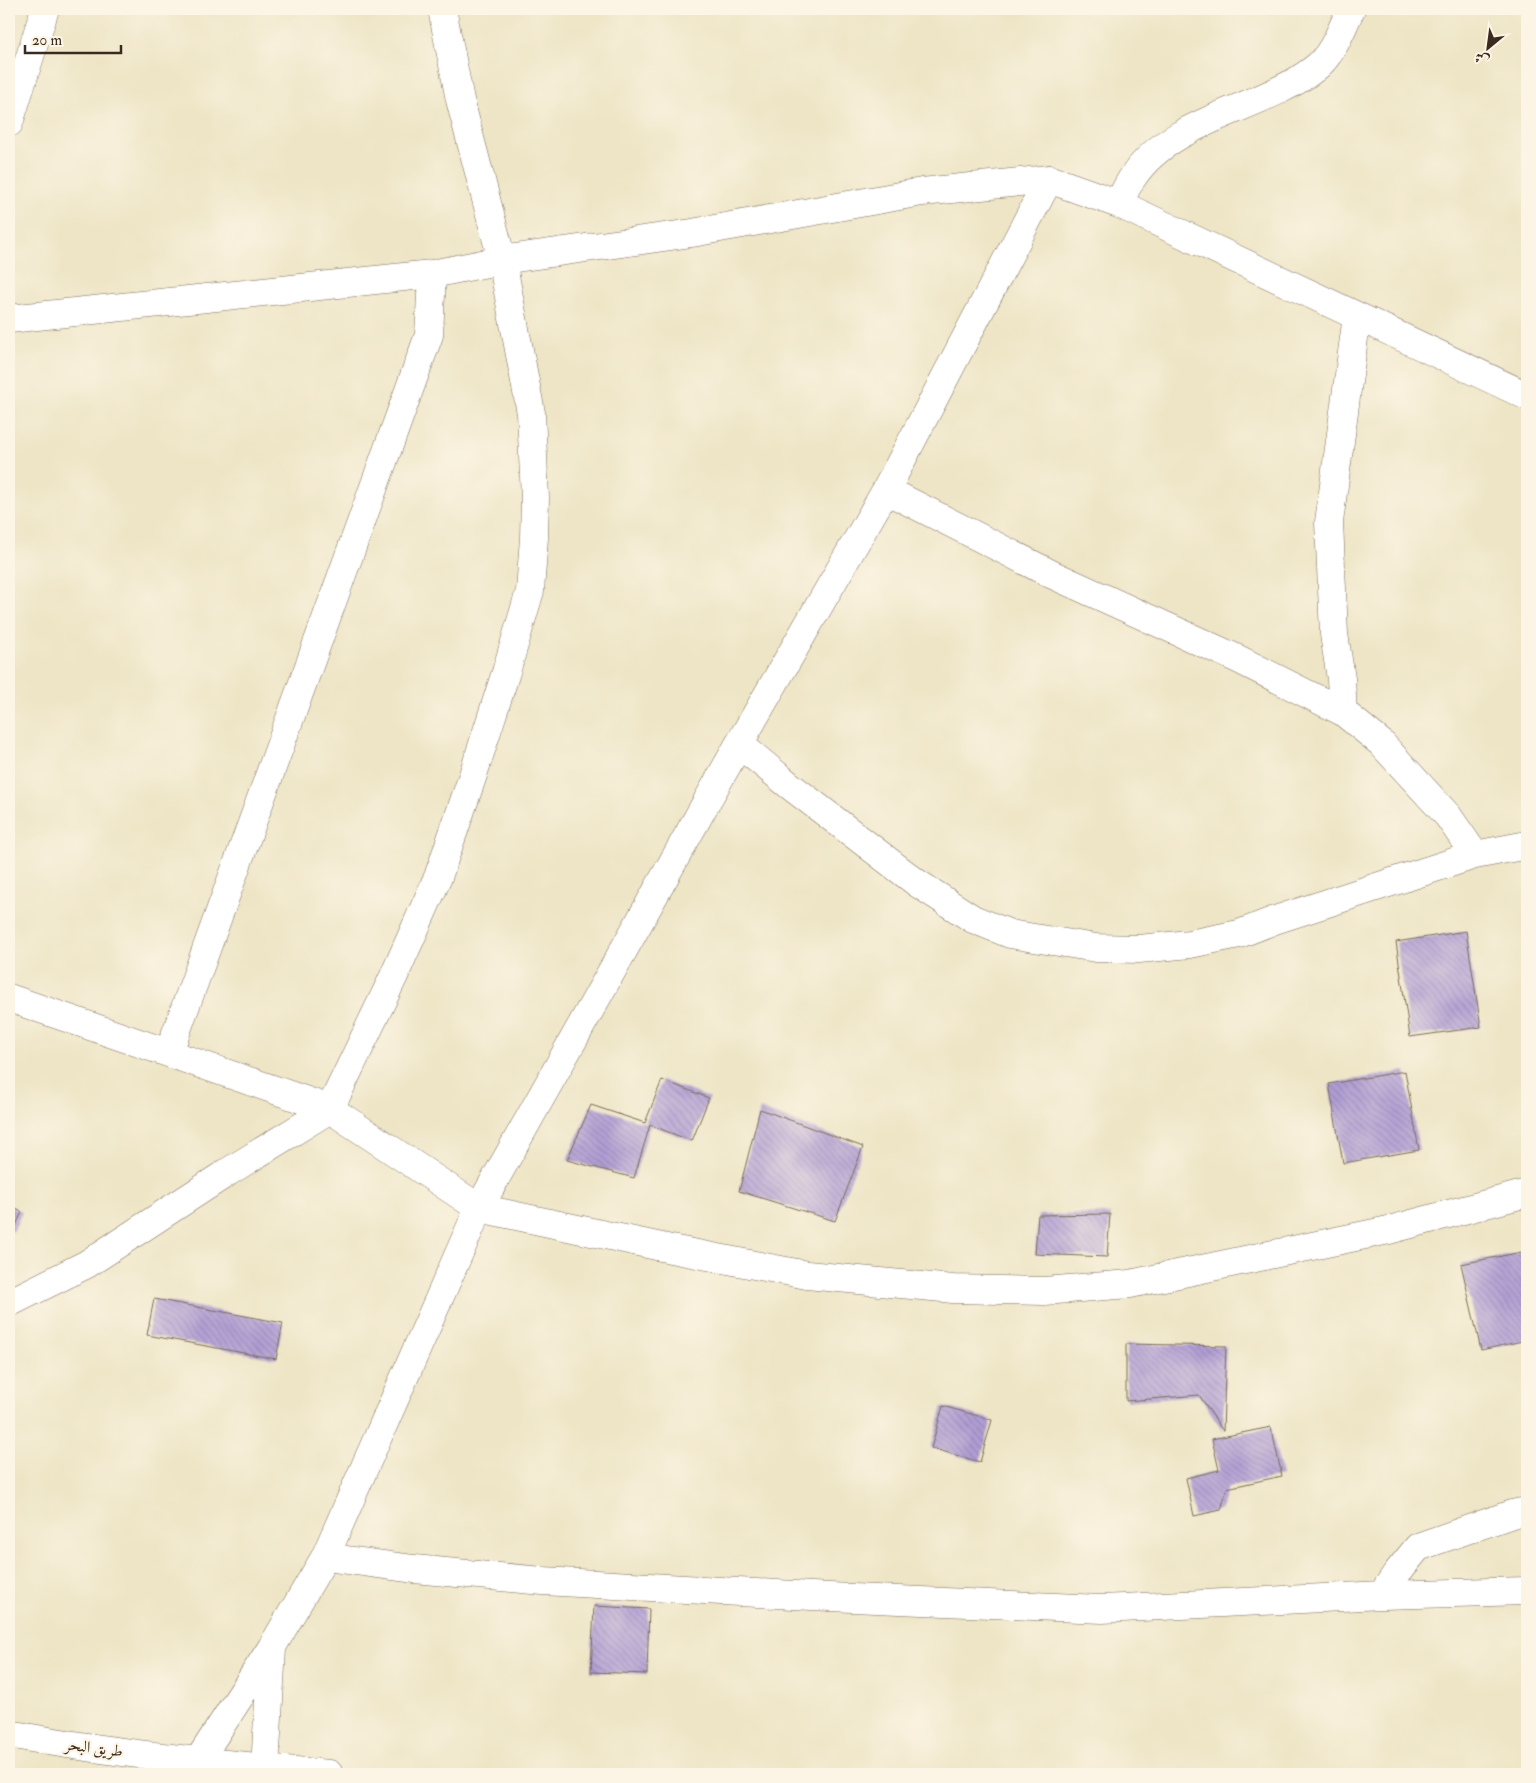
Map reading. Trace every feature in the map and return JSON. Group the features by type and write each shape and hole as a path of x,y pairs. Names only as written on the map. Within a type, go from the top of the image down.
{"main road":[{"path":"9,122 45,9"},
{"path":"9,1302 87,1264 228,1172 330,1109 393,978 438,877 506,672 530,590 535,498 531,413 502,260 460,100 442,9"},
{"path":"1119,204 1132,177 1152,155 1168,143 1214,118 1270,95 1315,69 1332,49 1351,9"},
{"path":"198,1762 272,1647 325,1557 479,1208 739,744 886,490 1049,179"},
{"path":"9,318 432,274 502,260 692,233 922,192 1049,179 1119,204 1527,396"},
{"path":"169,1052 429,335 432,274"},
{"path":"1343,712 1341,679 1334,634 1329,522 1357,316"},
{"path":"886,490 1051,574 1222,651 1343,712 1382,743 1448,816 1475,855"},
{"path":"739,744 789,785 917,883 973,920 1010,934 1096,948 1139,949 1190,944 1239,934 1276,920 1475,855 1527,845"},
{"path":"9,998 330,1109 479,1208 671,1249 807,1275 953,1288 1044,1291 1130,1284 1389,1230 1527,1193"},
{"path":"1382,1595 1418,1547 1512,1514 1527,1511"},
{"path":"325,1557 414,1569 543,1581 830,1597 1102,1609 1382,1595 1527,1592"},
{"path":"265,1768 272,1647"},
{"name":"طريق البحر","path":"9,1734 56,1743 198,1762 329,1774"}],"building":[{"path":"1466,931 1481,1027 1410,1037 1396,942"},
{"path":"1405,1071 1419,1150 1343,1163 1329,1084"},
{"path":"662,1080 709,1098 692,1141 650,1125 634,1178 567,1160 591,1105 645,1123"},
{"path":"760,1109 863,1147 835,1221 739,1191"},
{"path":"9,1206 22,1212 13,1232 9,1231"},
{"path":"1110,1214 1107,1257 1035,1254 1038,1215"},
{"path":"1527,1251 1527,1340 1481,1350 1461,1264"},
{"path":"154,1299 283,1323 276,1359 147,1335"},
{"path":"1126,1344 1226,1346 1223,1431 1199,1395 1126,1401"},
{"path":"943,1406 992,1420 980,1462 931,1448"},
{"path":"1271,1427 1282,1476 1227,1488 1221,1510 1194,1516 1186,1478 1219,1470 1212,1439"},
{"path":"594,1606 649,1609 647,1674 591,1672"}]}
